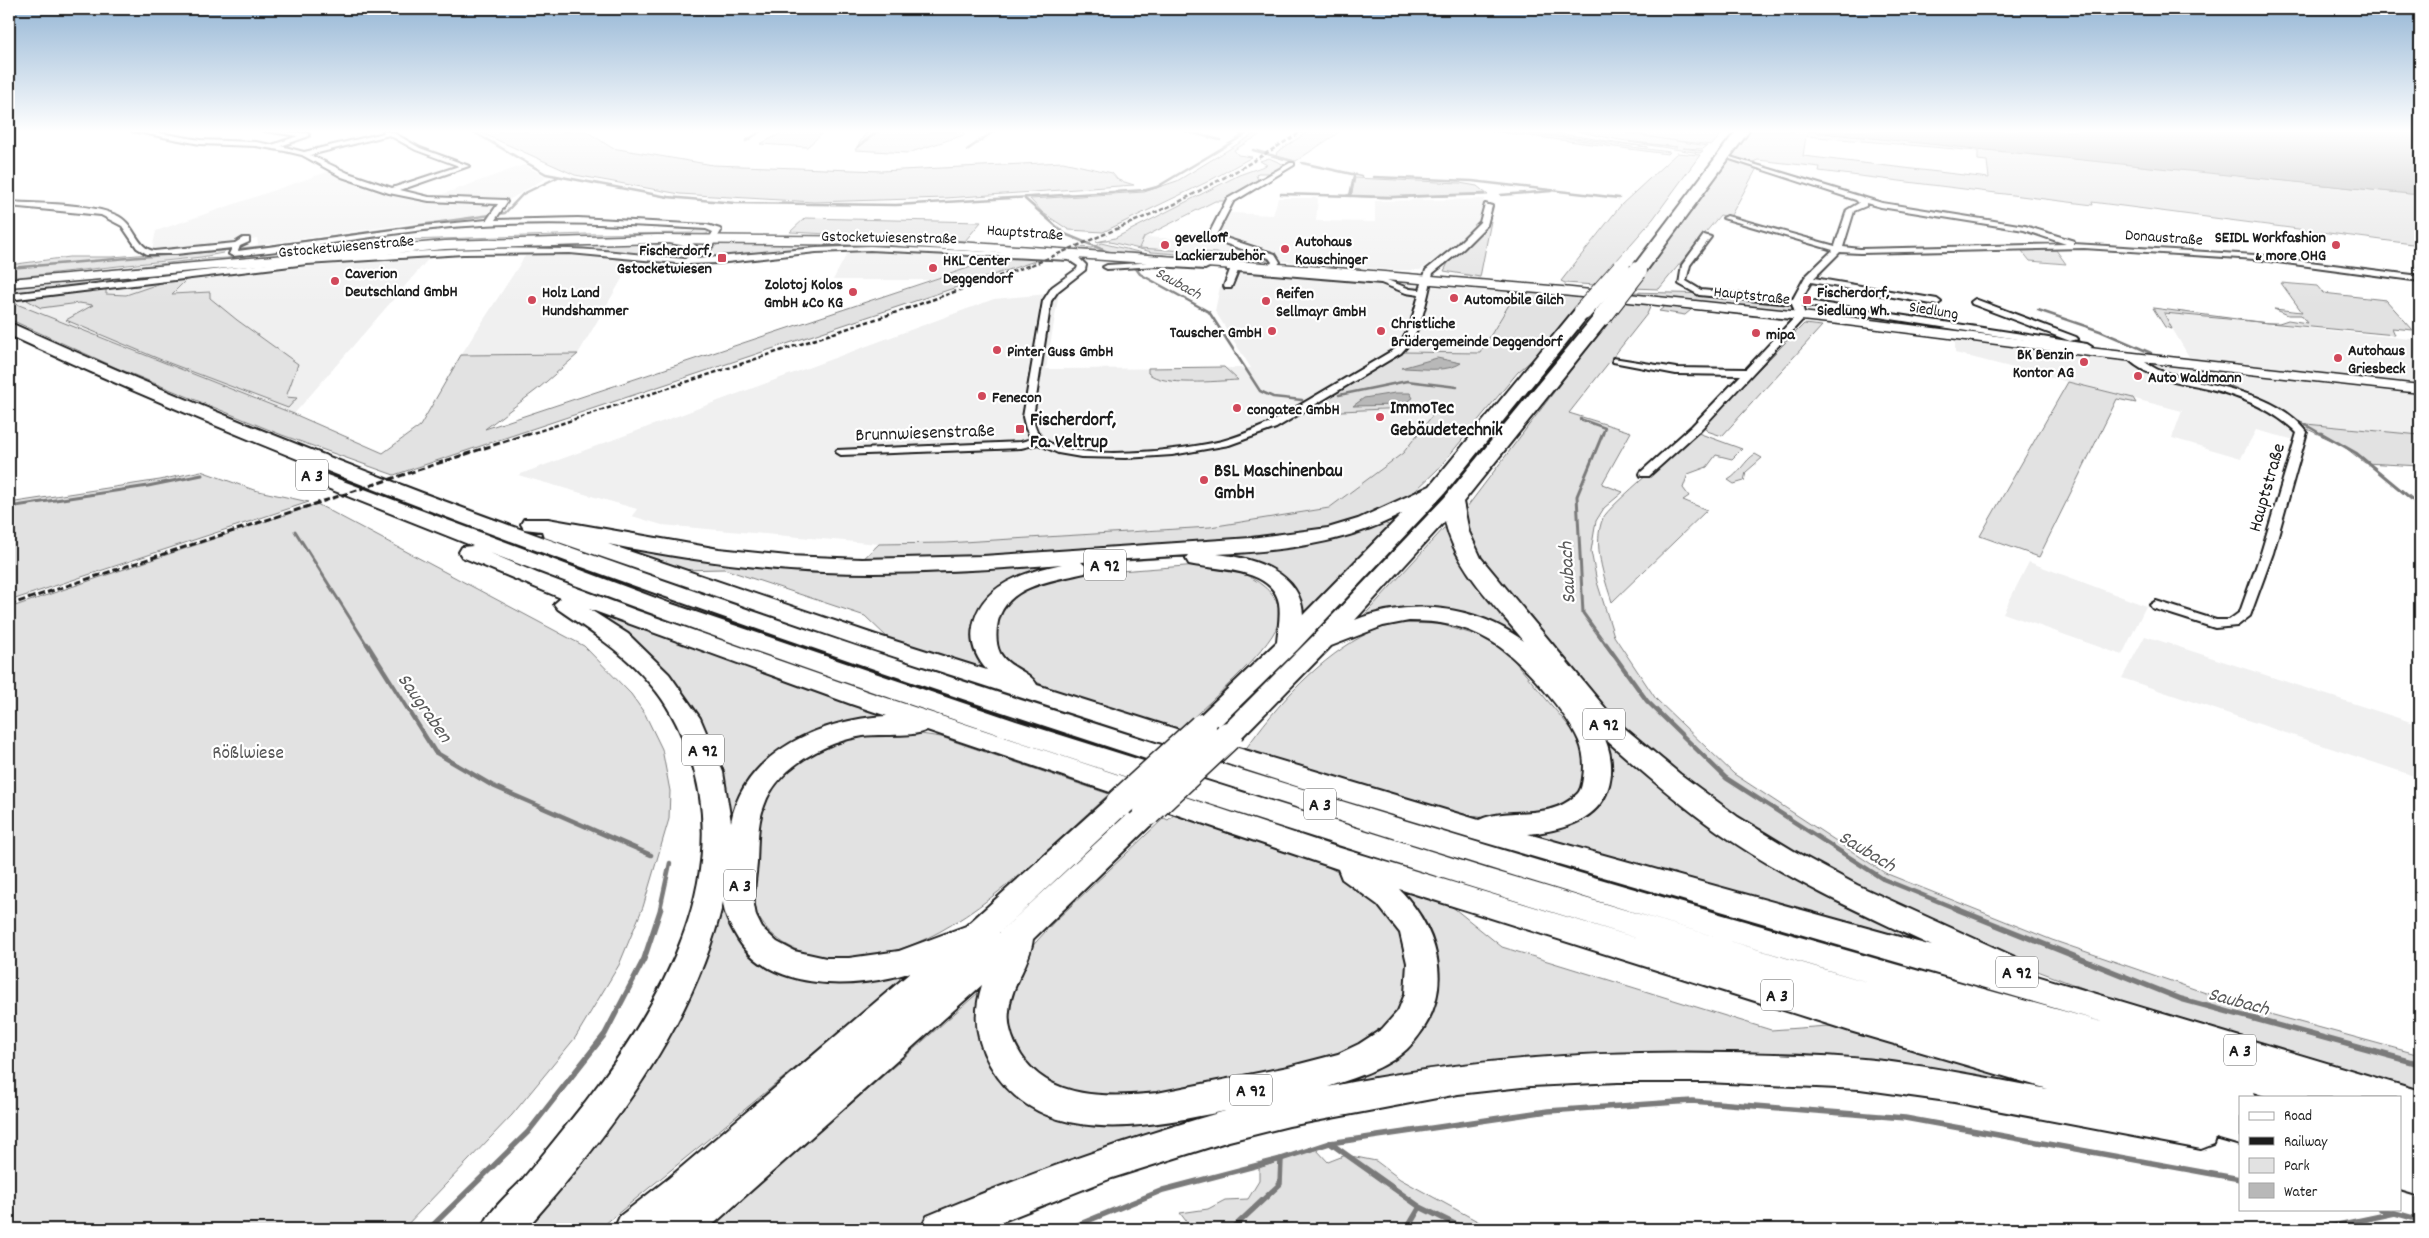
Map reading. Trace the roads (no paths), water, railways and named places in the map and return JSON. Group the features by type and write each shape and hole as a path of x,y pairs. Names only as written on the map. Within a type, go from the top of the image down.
{"highway":[{"path":"1651,230 1691,189"},
{"path":"680,1229 1018,934 1134,808 1202,728 1445,495 1583,311 1628,266 1694,189"},
{"path":"633,1229 682,1190 980,932 1134,808 1228,736 1322,641 1445,495 1603,316 1628,266"},
{"name":"A 3","path":"9,329 209,416 331,465 668,591 1043,717 1395,828 1804,950 2320,1096"},
{"name":"A 3","path":"9,344 191,426 433,524 648,603 1027,735 1384,848 1937,1016 2239,1102"},
{"name":"A 3","path":"331,465 352,467 532,524 858,637 1469,828 2090,1004 2387,1096"},
{"name":"A 3","path":"532,524 548,525 646,544 821,565 902,565 1219,546 1318,536 1387,515 1421,495 1445,495"},
{"name":"A 92","path":"1445,495 1462,547 1472,561 1607,727 1670,781 1728,824 1784,859 1846,893 1944,940 2090,1004"},
{"name":"A 3","path":"433,524 435,534 529,578 938,725 1318,852 1850,1017 2239,1129"},
{"name":"A 92","path":"1042,696 1011,676 990,658 984,639 984,621 992,606 1005,592 1029,580 1063,570 1193,559 1213,559 1242,565 1270,577 1288,596 1291,607 1289,644"},
{"name":"A 92","path":"501,1229 534,1196 620,1085 675,992 694,946 708,902 715,862 718,826 715,792 708,761 696,732 681,706 645,661 601,624 532,585 529,578"},
{"name":"A 3","path":"1322,641 1392,616 1428,615 1466,621 1493,631 1520,650 1578,720 1588,733 1598,761 1598,781 1586,802 1562,817 1542,823 1469,828"},
{"name":"A 3","path":"938,725 885,724 858,728 816,742 778,764 763,781 751,802 746,821 739,893 740,916 752,937 774,956 799,966 827,971 862,971 892,965 980,932"},
{"name":"A 92","path":"1018,934 1015,956 1003,973 997,990 992,1012 993,1026 1005,1062 1030,1087 1048,1099 1078,1109 1101,1113 1132,1113 1342,1069 1358,1063 1387,1045 1409,1021 1424,982 1422,955 1412,925 1390,898 1358,874 1318,852"},
{"path":"940,1229 1008,1199 1111,1160 1221,1128 1340,1098 1484,1075 1573,1068 1664,1067 1839,1072 1959,1088 2239,1140"},
{"path":"2402,1101 2420,1106"},
{"path":"2402,1118 2420,1123"},
{"path":"2402,1148 2420,1152"},
{"path":"2402,1174 2420,1179"}],"main road":[{"name":"Hauptstraße","path":"714,238 857,240 1103,254 1145,261 1274,267 1428,279 1801,316 2092,350 2131,357 2420,388"},
{"path":"9,283 445,245 714,238"}],"street":[{"path":"385,189 429,199 502,202 492,218"},
{"path":"392,191 399,189"},
{"path":"1250,189 1230,201 1212,236 1272,256 1276,262 1274,267"},
{"name":"Donaustraße","path":"1817,189 1881,205 2024,228 2057,243"},
{"path":"1645,474 1696,428 1801,316 1797,300 1808,279 1838,249 1851,210 1861,201"},
{"path":"9,204 100,212 114,217 125,224 138,245 147,252 235,248 246,240"},
{"path":"1039,441 1058,449 1076,453 1118,454 1210,446 1250,436 1272,426 1398,351 1413,331 1425,293 1429,272 1460,247 1484,223 1488,206"},
{"path":"235,248 233,254 492,218 643,222 707,227 717,231 714,238 701,253 687,262"},
{"name":"Donaustraße","path":"1727,218 1838,249 2057,243 2255,258 2420,279"},
{"name":"Siedlung","path":"1707,237 1686,265 1682,282 1699,292 1797,300 2092,350"},
{"path":"657,238 680,242 694,248"},
{"path":"687,262 702,238"},
{"name":"Gstocketwiesenstraße","path":"9,297 307,262 463,252 570,252 687,262 718,261 816,250 878,248 1069,258 1081,262 1080,270 1055,289 1047,301 1028,417 1029,424 1039,441"},
{"name":"Hauptstraße","path":"1107,267 1128,266 1145,261 1382,281 1409,291 1425,293"},
{"path":"1228,286 1235,269"},
{"name":"Siedlung","path":"1808,279 1937,302"},
{"name":"Siedlung","path":"1975,302 2092,350"},
{"name":"Hauptstraße","path":"2131,357 2136,363 2166,375 2240,395 2271,410 2296,425 2302,432 2267,553 2246,613 2240,620 2232,624 2215,624 2200,621 2156,605"},
{"path":"1616,360 1676,371 1750,372"},
{"name":"Brunnwiesenstraße","path":"841,452 1021,445 1039,441"}],"water":[{"path":"2360,189 2420,189 2420,195"},
{"path":"1437,358 1461,363 1440,369 1401,368"},
{"path":"1395,393 1410,393 1413,398 1401,405 1353,406 1364,398"}],"waterway":[{"path":"188,253 270,246 505,213 523,194 534,189"},
{"name":"Saubach","path":"624,189 668,197 735,203 896,205 1150,189"},
{"path":"1350,196 1351,189"},
{"path":"1539,189 1619,198"},
{"path":"1501,195 1551,191"},
{"path":"1281,194 1350,196"},
{"path":"1350,196 1391,197 1484,194"},
{"name":"Saubach","path":"1025,199 1065,234 1113,254"},
{"path":"9,268 176,254"},
{"name":"Saubach","path":"1132,263 1140,274 1209,312 1260,391 1273,397 1302,400"},
{"path":"2038,310 2100,331 2151,353"},
{"path":"2204,375 2259,399"},
{"name":"Saubach","path":"1339,395 1407,381 1457,387"},
{"path":"2287,414 2323,435"},
{"name":"Saubach","path":"1580,419 1605,428 1602,435"},
{"name":"Saubach","path":"1603,433 1577,496 1583,613 1606,645"},
{"path":"2321,433 2356,453 2420,506"},
{"path":"9,507 148,486 202,475"},
{"name":"Saugraben","path":"295,531 367,645"},
{"name":"Saugraben","path":"367,644 435,752 493,786 651,855"},
{"name":"Saubach","path":"1606,644 1647,701 1726,778 1883,879 1957,909"},
{"path":"660,909 670,863"},
{"path":"429,1229 528,1132 605,1034 644,959 661,908"},
{"name":"Saubach","path":"1954,908 2181,999 2420,1064"},
{"path":"1330,1143 1548,1111 1692,1101 1905,1118 2239,1179"},
{"path":"1281,1159 1330,1143"},
{"path":"1330,1143 1420,1207"},
{"path":"1068,1229 1163,1190 1281,1159"},
{"path":"1232,1229 1280,1184 1281,1159"},
{"path":"1407,1229 1420,1207"},
{"path":"1420,1207 1465,1229"},
{"path":"2385,1210 2420,1220"},
{"path":"2319,1229 2395,1213"}],"railway":[{"path":"527,435 900,311 1039,262 1175,204 1203,189"},
{"path":"9,605 530,433"}],"place":[{"name":"gevelloff Lackierzubehör","path":"1165,245"},
{"name":"SEIDL Workfashion & more OHG","path":"2336,245"},
{"name":"Autohaus Kauschinger","path":"1285,249"},
{"name":"Fischerdorf, Gstocketwiesen","path":"722,258"},
{"name":"HKL Center Deggendorf","path":"933,268"},
{"name":"Caverion Deutschland GmbH","path":"335,281"},
{"name":"Zolotoj Kolos GmbH &Co KG","path":"853,292"},
{"name":"Automobile Gilch","path":"1454,298"},
{"name":"Holz Land Hundshammer","path":"532,300"},
{"name":"Fischerdorf, Siedlung Wh.","path":"1807,300"},
{"name":"Reifen Sellmayr GmbH","path":"1266,301"},
{"name":"Tauscher GmbH","path":"1272,331"},
{"name":"Christliche Brüdergemeinde Deggendorf","path":"1381,331"},
{"name":"mipa","path":"1756,333"},
{"name":"Pinter Guss GmbH","path":"997,350"},
{"name":"Autohaus Griesbeck","path":"2338,358"},
{"name":"BK Benzin Kontor AG","path":"2084,362"},
{"name":"Auto Waldmann","path":"2138,376"},
{"name":"Fenecon","path":"982,396"},
{"name":"congatec GmbH","path":"1237,408"},
{"name":"ImmoTec Gebäudetechnik","path":"1380,417"},
{"name":"Fischerdorf, Fa. Veltrup","path":"1020,429"},
{"name":"BSL Maschinenbau GmbH","path":"1204,480"}],"park label":[{"name":"Rößlwiese","path":"248,751"}]}
